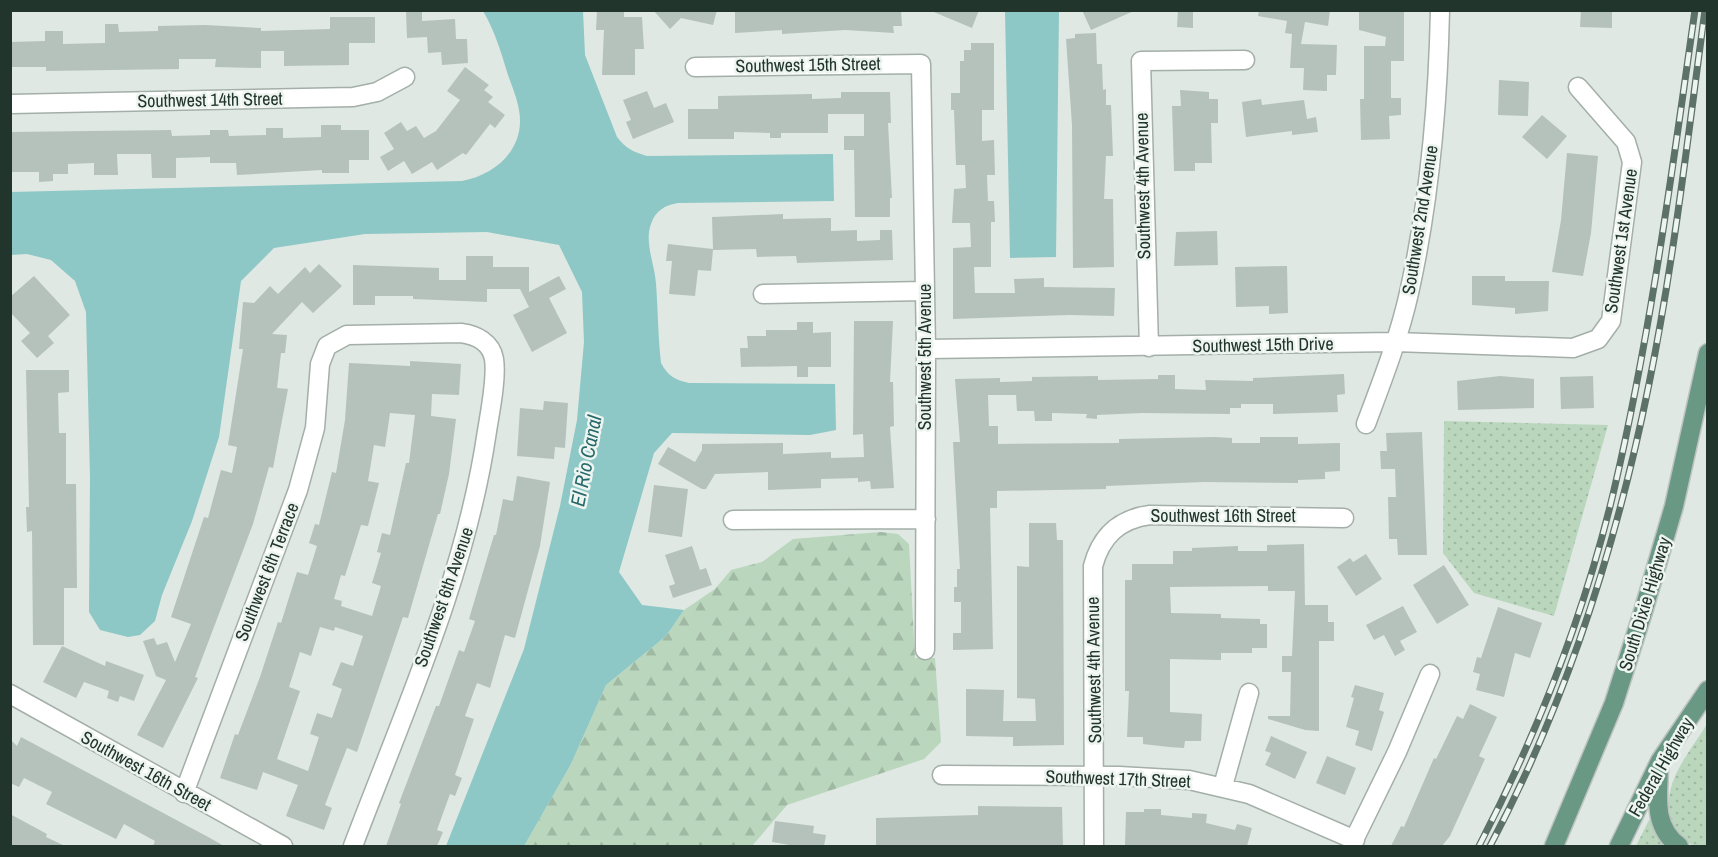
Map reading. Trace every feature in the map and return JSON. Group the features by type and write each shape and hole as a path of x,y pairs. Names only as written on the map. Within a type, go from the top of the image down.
{"main road":[{"name":"South Dixie Highway","path":"1554,846 1614,703 1643,612 1674,506 1707,353"},
{"name":"Federal Highway","path":"1619,846 1660,761 1707,690"},
{"path":"1660,761 1657,801 1660,823 1669,839 1679,846"}],"street":[{"name":"Southwest 2nd Avenue","path":"1366,424 1409,295 1430,185 1438,97 1440,10"},
{"name":"Southwest 4th Avenue","path":"1149,347 1145,281 1141,61 1245,60"},
{"name":"Southwest 15th Street","path":"695,67 921,64"},
{"name":"Southwest 5th Avenue","path":"921,64 926,349 924,650"},
{"name":"Southwest 14th Street","path":"10,105 353,97 377,92 405,78"},
{"name":"Southwest 1st Avenue","path":"1578,87 1626,142 1632,162 1611,321 1598,339"},
{"path":"763,294 925,291"},
{"name":"Southwest 6th Avenue","path":"327,346 333,340 347,335 461,333 474,335 484,341 494,358 482,462 471,514 440,616 353,846"},
{"name":"Southwest 15th Drive","path":"926,349 1395,342 1573,348 1598,339"},
{"name":"Southwest 6th Terrace","path":"184,793 303,474 315,428 320,364 327,346"},
{"name":"Southwest 16th Street","path":"1108,534 1124,522 1150,515 1344,518"},
{"path":"733,520 926,519"},
{"name":"Southwest 4th Avenue","path":"1094,846 1093,566 1096,553 1108,534"},
{"path":"1353,843 1397,752 1430,674"},
{"path":"1223,786 1249,693"},
{"name":"Southwest 16th Street","path":"10,694 184,793 283,846"},
{"name":"Southwest 17th Street","path":"942,775 1161,777 1223,786 1277,806 1353,843"}],"green space":[{"path":"1444,421 1608,425 1554,616 1474,593 1443,553"},
{"path":"881,532 898,534 909,544 915,658 935,658 941,742 924,759 787,805 752,846 524,846 571,764 606,685 666,636 684,610 715,589 731,570 762,562 793,539"},
{"path":"1707,724 1707,846 1701,846 1692,845 1681,838 1670,814 1669,800 1676,773"},
{"path":"1649,820 1652,820 1667,846 1636,846"}],"water":[{"name":"El Rio Canal","path":"483,11 583,11 585,55 617,137 627,147 638,153 647,156 833,154 834,201 678,203 661,209 653,219 649,231 649,246 656,284 661,363 666,371 676,379 689,383 835,384 836,430 810,435 672,433 654,453 619,572 642,605 684,610 666,636 606,685 571,764 524,846 446,846 524,649 560,506 577,420 584,342 582,292 559,245 487,232 365,234 274,248 241,281 219,437 192,521 162,595 155,621 140,635 128,637 100,630 89,612 90,477 86,312 75,281 51,260 27,254 10,255 11,192 462,181 486,173 506,158 513,148 520,124 514,92 494,34"},
{"path":"1005,11 1059,11 1056,257 1010,258"}],"building":[{"path":"597,10 624,10 624,17 642,17 644,49 635,49 635,75 602,75 604,30 596,30"},
{"path":"653,10 717,10 713,25 681,18 670,29"},
{"path":"735,10 901,10 902,26 893,26 894,33 845,30 782,34 782,30 735,33"},
{"path":"929,10 979,10 972,28"},
{"path":"1082,10 1136,10 1091,30"},
{"path":"1178,10 1193,10 1193,28 1177,27"},
{"path":"1259,10 1330,10 1328,26 1305,22 1301,44 1337,45 1336,75 1327,75 1327,91 1303,90 1304,68 1290,68 1292,34 1285,33 1287,21 1258,16"},
{"path":"1359,10 1404,10 1404,61 1391,61 1391,98 1401,98 1401,115 1389,116 1390,139 1361,140 1360,99 1364,99 1364,46 1385,46 1386,37 1359,30"},
{"path":"1581,10 1612,10 1612,28 1580,27"},
{"path":"422,11 422,21 455,19 456,39 467,39 468,63 442,65 441,52 428,53 427,37 407,38 406,12"},
{"path":"330,17 375,17 375,43 349,43 349,65 284,66 284,51 261,51 261,68 215,67 216,59 179,59 179,69 46,71 46,67 10,67 10,42 45,41 45,31 63,31 63,44 105,43 105,24 118,24 119,32 158,31 158,26 205,25 261,28 261,31 330,29"},
{"path":"1096,33 1097,64 1102,64 1106,105 1111,105 1113,156 1106,156 1104,199 1113,199 1114,267 1073,268 1072,125 1066,39 1075,38 1075,34"},
{"path":"971,43 994,43 994,110 982,110 982,141 994,140 995,175 987,175 988,201 994,201 995,222 991,222 991,267 974,267 975,293 1015,293 1014,279 1044,278 1044,287 1115,288 1114,316 1069,315 953,319 953,248 971,247 970,223 952,223 954,189 966,188 965,165 956,165 954,110 951,110 951,93 960,93 960,61 964,61 964,50 971,50"},
{"path":"465,67 489,85 484,90 493,97 488,102 505,115 495,128 490,124 466,155 463,153 437,170 432,162 412,174 404,161 388,171 380,157 394,149 384,133 401,122 407,131 416,126 424,138 436,131 460,100 447,91"},
{"path":"1499,80 1529,82 1528,116 1498,115"},
{"path":"1180,90 1209,92 1209,99 1218,99 1218,123 1211,123 1212,163 1195,163 1195,171 1174,171 1172,106 1181,106"},
{"path":"647,91 654,108 666,103 674,122 633,139 626,122 631,120 623,100"},
{"path":"841,92 890,92 891,123 888,123 892,198 890,198 890,217 855,217 854,150 844,150 844,136 864,136 864,114 828,114 828,133 781,133 781,138 770,138 770,133 734,132 734,139 688,139 688,109 718,109 718,96 812,94 812,99 841,98"},
{"path":"1261,99 1262,105 1304,100 1307,119 1316,117 1318,132 1292,135 1292,131 1246,137 1242,102"},
{"path":"1542,115 1567,136 1547,159 1522,137"},
{"path":"321,125 341,125 341,130 369,130 369,160 349,160 349,173 322,173 322,170 237,175 236,163 210,163 210,157 176,158 176,178 152,178 151,154 117,154 118,175 94,175 94,163 68,164 68,174 53,174 53,181 39,182 39,172 10,172 10,132 171,130 172,136 210,135 210,130 228,130 229,136 266,135 266,128 283,128 283,138 321,137"},
{"path":"1567,153 1598,156 1591,233 1583,276 1552,272 1561,220"},
{"path":"783,214 783,219 831,218 831,231 857,230 857,241 880,240 880,230 892,230 893,260 797,263 796,256 757,257 756,249 713,250 711,271 698,270 695,296 669,294 672,261 666,261 668,244 713,249 712,217"},
{"path":"1217,231 1218,265 1174,266 1176,232"},
{"path":"466,256 493,256 493,267 529,267 529,292 559,276 566,289 549,298 567,333 532,352 513,315 529,307 520,289 487,289 487,302 413,299 413,296 375,296 375,305 353,305 353,265 439,268 439,280 466,280"},
{"path":"319,264 342,286 313,313 302,302 272,334 287,335 285,353 281,353 277,388 288,389 273,468 269,467 253,524 195,677 198,678 163,748 137,735 166,680 156,676 143,641 154,638 157,645 167,642 175,662 191,624 171,617 204,517 208,518 221,470 232,473 237,447 228,445 243,349 239,349 243,302 254,303 270,286 278,294 305,267 310,273"},
{"path":"1287,266 1288,313 1269,314 1269,306 1236,307 1235,267"},
{"path":"34,276 70,315 48,336 54,343 37,358 21,341 30,333 10,312 10,297"},
{"path":"1472,276 1505,276 1505,281 1549,281 1548,311 1515,314 1515,308 1472,305"},
{"path":"854,321 893,321 890,382 893,382 894,426 890,427 894,488 871,489 870,481 858,482 858,478 821,479 821,488 768,490 768,472 715,474 706,489 702,489 658,464 668,447 695,462 702,450 702,444 783,443 783,454 831,452 831,458 864,457 863,434 853,435"},
{"path":"797,322 813,322 813,333 831,332 831,367 808,367 808,377 797,377 797,366 741,367 740,348 748,348 747,336 766,336 766,330 797,330"},
{"path":"410,361 461,364 459,395 432,394 431,416 456,419 449,474 440,514 438,514 408,618 403,617 357,752 347,748 325,805 332,808 324,830 286,816 298,785 263,772 257,790 220,778 235,734 238,735 260,677 278,622 281,623 297,572 308,575 317,546 309,543 315,524 319,525 332,472 336,473 345,420 349,363 410,366","holes":["390,413 415,415 409,463 406,463 390,535 382,533 377,552 381,553 372,583 381,586 372,616 341,606 342,601 334,599 341,575 345,576 361,525 368,526 379,483 368,481 374,445 385,447","320,627 334,631 335,627 363,636 353,666 341,662 332,685 342,689 332,718 317,713 310,734 319,737 308,771 277,759 300,691 289,687 300,652 311,656"]},
{"path":"26,370 69,370 69,392 58,393 59,433 66,433 66,484 76,484 77,588 64,588 64,645 33,645 32,531 27,532 26,507 29,507"},
{"path":"1344,374 1345,394 1337,395 1338,412 1273,414 1273,404 1241,404 1241,408 1230,408 1230,414 1142,413 1097,415 1097,419 1086,418 1087,414 1052,413 1052,421 1035,421 1034,411 1017,411 1016,395 988,395 989,426 998,426 998,444 1119,443 1119,439 1215,437 1232,438 1232,443 1260,443 1260,437 1298,437 1298,444 1340,443 1340,471 1325,472 1325,479 1298,480 1298,483 1204,482 1106,486 1106,489 997,491 997,508 990,508 993,649 953,650 953,633 961,633 961,602 954,602 957,569 960,569 953,442 960,442 955,379 1000,378 1000,382 1032,381 1032,377 1098,376 1098,380 1158,379 1158,375 1175,375 1175,389 1206,390 1205,380 1253,381 1253,378"},
{"path":"1500,376 1534,379 1534,408 1458,410 1457,381"},
{"path":"1593,376 1594,408 1561,409 1560,377"},
{"path":"544,401 568,403 565,448 555,447 554,459 517,456 520,408 543,410"},
{"path":"1422,432 1427,555 1398,555 1397,539 1389,539 1388,497 1396,497 1395,469 1381,469 1380,451 1387,451 1386,433"},
{"path":"517,476 550,482 540,546 515,638 505,635 490,688 477,683 465,716 474,719 455,775 462,778 455,796 450,794 437,830 443,832 437,846 386,846 401,804 399,803 436,706 439,706 459,650 464,652 475,621 469,619 494,535 496,535 503,499 513,501"},
{"path":"654,485 688,489 682,537 648,532"},
{"path":"1029,523 1056,523 1057,540 1063,540 1064,745 1013,746 1013,737 966,736 966,689 1004,690 1003,721 1036,721 1035,699 1017,698 1017,566 1029,567"},
{"path":"1304,544 1305,605 1328,605 1328,622 1334,622 1334,641 1319,641 1319,731 1305,730 1268,719 1268,716 1290,716 1291,672 1282,672 1282,656 1292,656 1295,591 1268,591 1268,586 1170,587 1171,613 1221,614 1221,618 1260,619 1260,624 1267,624 1267,648 1252,648 1252,653 1221,653 1221,660 1170,659 1170,712 1202,714 1201,741 1185,741 1184,748 1143,744 1143,737 1127,737 1129,691 1125,691 1125,580 1132,580 1132,564 1173,564 1173,551 1192,551 1192,548 1238,546 1238,551 1267,551 1267,545"},
{"path":"692,546 700,570 706,568 712,585 673,598 669,586 675,584 665,555"},
{"path":"1366,554 1382,579 1356,596 1337,567 1350,558 1353,562"},
{"path":"1444,565 1469,605 1437,624 1413,585"},
{"path":"1403,606 1417,632 1400,641 1405,650 1395,656 1384,635 1374,640 1366,625"},
{"path":"1498,607 1542,623 1530,658 1515,653 1504,697 1476,690 1480,674 1473,672 1477,657 1481,658"},
{"path":"62,646 105,666 106,661 144,675 134,701 120,696 118,702 107,698 109,691 84,682 76,698 43,682"},
{"path":"1355,685 1384,693 1379,710 1384,712 1372,751 1355,745 1359,731 1346,727"},
{"path":"1470,704 1497,717 1479,756 1485,759 1450,836 1442,846 1391,846 1401,826 1404,827 1434,758 1436,759 1457,716 1463,719"},
{"path":"1271,736 1307,752 1295,779 1265,765 1271,753 1265,751"},
{"path":"21,737 224,846 153,846 155,841 124,824 116,839 46,804 52,792 24,778 19,787 10,783 10,739 17,746"},
{"path":"1327,756 1356,768 1345,795 1316,783"},
{"path":"978,806 1062,807 1063,846 876,846 876,818 978,815"},
{"path":"1144,809 1161,809 1161,815 1192,818 1192,813 1207,814 1206,823 1235,830 1237,824 1252,828 1247,846 1125,846 1126,812 1144,812"},
{"path":"10,814 47,834 46,837 65,846 10,846"},
{"path":"775,821 814,826 813,833 826,835 824,846 795,846 772,842"}],"railway":[{"path":"1479,846 1540,717 1589,582 1614,490 1650,311 1695,10"},
{"path":"1490,846 1517,792 1565,679 1605,562 1621,503 1649,384 1666,291 1705,10"}]}
